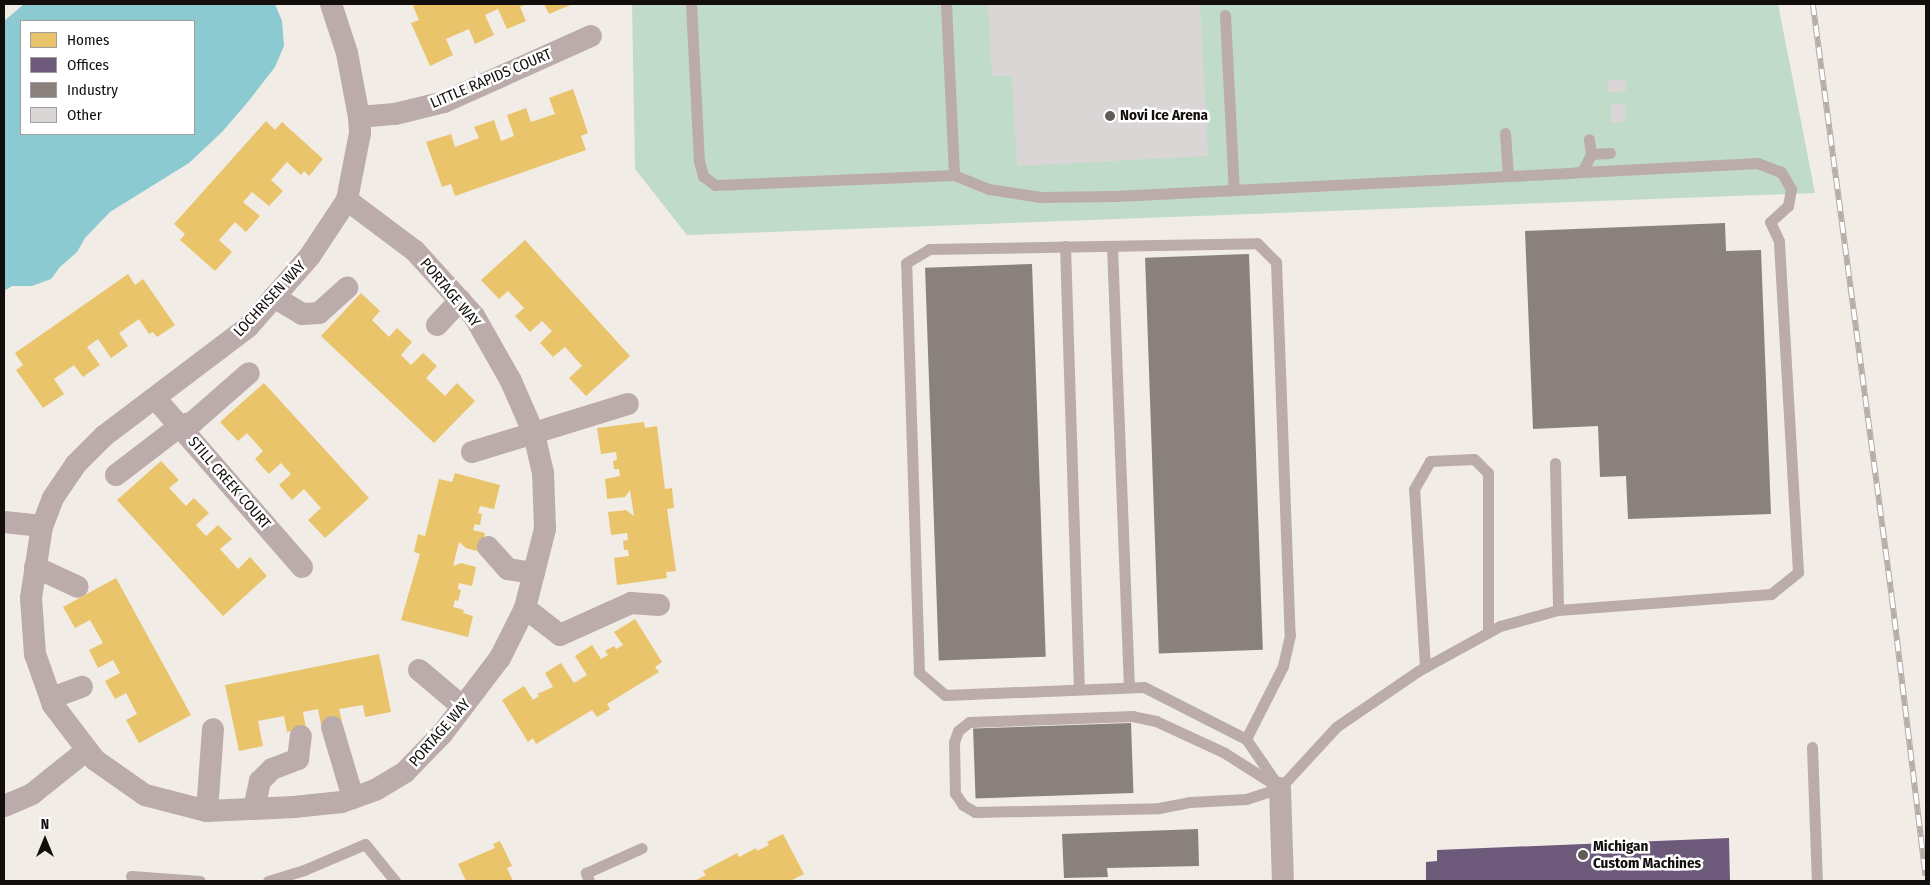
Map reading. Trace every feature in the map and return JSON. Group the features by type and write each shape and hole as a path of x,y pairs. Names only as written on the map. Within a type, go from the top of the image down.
{"street":[{"name":"LOCHRISEN WAY","path":"42,526 53,498 76,464 104,436 248,327 310,256 347,200 360,133 359,117 347,53 331,4"},
{"name":"LITTLE RAPIDS COURT","path":"359,117 395,114 444,102 591,36"},
{"name":"PORTAGE WAY","path":"42,526 31,598 35,654 53,705 95,760 144,795 207,811 294,807 342,802 377,790 405,772 442,734 500,658 524,608 545,529 542,473 534,434 511,381 474,316 415,251 347,200"},
{"path":"274,297 302,314 319,313 347,288"},
{"path":"436,325 460,300"},
{"path":"116,475 180,426 193,422 249,373"},
{"name":"STILL CREEK COURT","path":"155,398 302,567"},
{"path":"472,452 628,404"},
{"path":"4,522 42,526"},
{"path":"488,547 508,569 534,573"},
{"path":"35,567 78,588"},
{"path":"524,608 560,635 631,603 659,605"},
{"path":"419,670 463,707"},
{"path":"51,698 82,687"},
{"path":"332,727 353,798"},
{"path":"207,811 213,729"},
{"path":"254,809 260,781 272,769 298,759 301,736"},
{"path":"4,806 32,794 87,750"},
{"path":"1280,788 1283,881"}],"lane":[{"path":"691,4 700,161 703,176 715,185 954,175 989,189 1040,197 1234,190 1758,163 1781,172 1791,189 1788,206 1770,222 1779,241 1798,572 1771,594 1558,610 1500,626 1425,667 1336,727 1280,788 1246,799 1190,802 1159,808 975,812 963,806 956,793 954,742 958,731 970,722 1133,716 1156,721 1223,752 1280,788"},
{"path":"946,4 954,175"},
{"path":"1225,15 1234,190"},
{"path":"1506,133 1508,176"},
{"path":"1582,172 1591,154 1589,139"},
{"path":"1591,154 1610,152"},
{"path":"1246,739 1283,666 1290,635 1276,262 1257,243 928,249 906,263 919,672 945,695 1144,687 1246,739 1280,788"},
{"path":"1065,246 1079,690"},
{"path":"1112,246 1129,687"},
{"path":"1425,667 1414,489 1430,461 1474,459 1488,473 1488,632"},
{"path":"1555,463 1558,610"},
{"path":"1812,747 1817,881"},
{"path":"268,881 304,870 365,844 395,881"},
{"path":"589,881 586,873 642,848"},
{"path":"130,876 200,881"}],"green space":[{"path":"632,4 1778,4 1815,193 687,235 635,169"}],"water":[{"path":"24,4 275,4 282,21 284,46 275,67 222,132 189,163 110,212 85,238 77,252 60,267 51,279 32,286 12,286 4,291 4,21"}],"building: Homes":[{"path":"418,4 526,4 520,7 526,21 507,29 498,9 485,15 494,35 475,44 469,29 446,39 453,55 430,66 411,23 419,20 413,6"},
{"path":"544,4 573,4 549,14"},
{"path":"573,89 588,133 581,136 586,150 455,196 451,184 442,187 426,142 451,134 455,147 479,138 474,127 494,120 501,141 514,136 507,115 526,108 531,122 555,114 549,98"},
{"path":"266,121 275,130 282,122 323,159 309,176 304,171 301,175 287,162 271,180 283,191 269,206 252,192 243,202 260,216 246,232 235,222 219,240 232,252 215,271 180,240 185,234 174,224"},
{"path":"525,240 630,356 586,396 569,378 582,366 565,347 553,357 540,343 552,331 542,321 530,332 515,316 524,308 508,291 499,299 481,280"},
{"path":"128,274 135,285 143,279 175,325 157,337 153,332 149,334 139,319 119,333 128,346 111,358 98,339 87,347 100,365 83,377 74,365 54,379 64,394 43,408 16,370 23,365 15,353"},
{"path":"361,293 380,311 372,320 389,337 397,328 412,342 401,355 411,365 423,353 437,366 426,378 445,396 457,383 475,401 434,443 321,336"},
{"path":"264,383 369,498 325,538 308,520 321,508 304,489 292,500 279,485 291,474 281,463 269,474 255,459 263,451 247,433 238,441 220,422"},
{"path":"644,422 645,428 657,426 665,489 672,488 674,508 667,509 676,571 666,572 667,578 617,585 614,558 629,556 628,550 624,550 623,541 628,540 627,533 611,535 608,512 626,510 634,516 630,490 625,497 607,499 605,479 620,476 619,469 614,469 613,461 617,460 616,452 601,454 597,428"},
{"path":"161,461 179,480 169,488 186,506 194,498 209,513 196,525 206,536 218,525 232,539 220,549 238,569 250,557 267,576 223,616 117,500"},
{"path":"455,473 500,485 494,509 480,506 478,513 482,514 480,525 475,524 473,530 485,533 480,552 466,548 459,542 453,566 461,563 476,567 472,586 459,583 458,589 461,590 458,601 455,600 453,607 464,610 463,613 473,616 468,637 401,620 420,554 414,552 418,534 425,536 439,479 452,482"},
{"path":"116,578 191,715 139,743 126,720 137,714 126,693 115,699 105,681 120,673 113,660 98,668 89,650 103,643 90,620 75,628 63,607"},
{"path":"635,619 662,662 655,667 659,672 607,704 610,709 597,717 592,710 536,744 533,738 528,742 502,700 524,686 533,700 539,696 537,694 553,687 545,673 561,663 574,683 587,675 575,656 592,645 601,659 608,655 605,651 614,646 616,649 623,645 614,632"},
{"path":"379,654 391,712 365,717 363,705 339,709 342,721 321,725 318,709 303,712 306,728 287,732 284,716 258,721 263,746 239,751 225,685"},
{"path":"783,834 804,874 790,881 694,881 706,875 703,871 737,853 739,857 756,848 757,851 769,845 767,842"},
{"path":"500,841 512,866 507,868 513,881 466,881 458,864 495,848 493,844"}],"building: Offices":[{"name":"Michigan Custom Machines","path":"1729,838 1730,881 1426,881 1426,862 1437,861 1437,850"}],"building: Industry":[{"path":"1725,223 1726,251 1761,250 1771,514 1628,519 1626,476 1600,477 1598,426 1533,429 1525,231"},
{"path":"1249,254 1263,650 1159,653 1145,258"},
{"path":"1032,264 1046,657 939,660 925,268"},
{"path":"1131,723 1133,793 976,798 973,729"},
{"path":"1198,829 1199,866 1107,868 1108,877 1064,878 1062,834"}],"building: Other":[{"name":"Novi Ice Arena","path":"988,4 1200,4 1208,156 1017,166 1012,76 992,76"},
{"path":"1625,79 1626,91 1608,93 1607,81"},
{"path":"1611,104 1625,104 1625,122 1611,122"}],"railway":[{"path":"1813,4 1892,597 1926,876"}],"place":[{"name":"Novi Ice Arena","path":"1110,116"},
{"name":"Michigan Custom Machines","path":"1583,855"}]}
